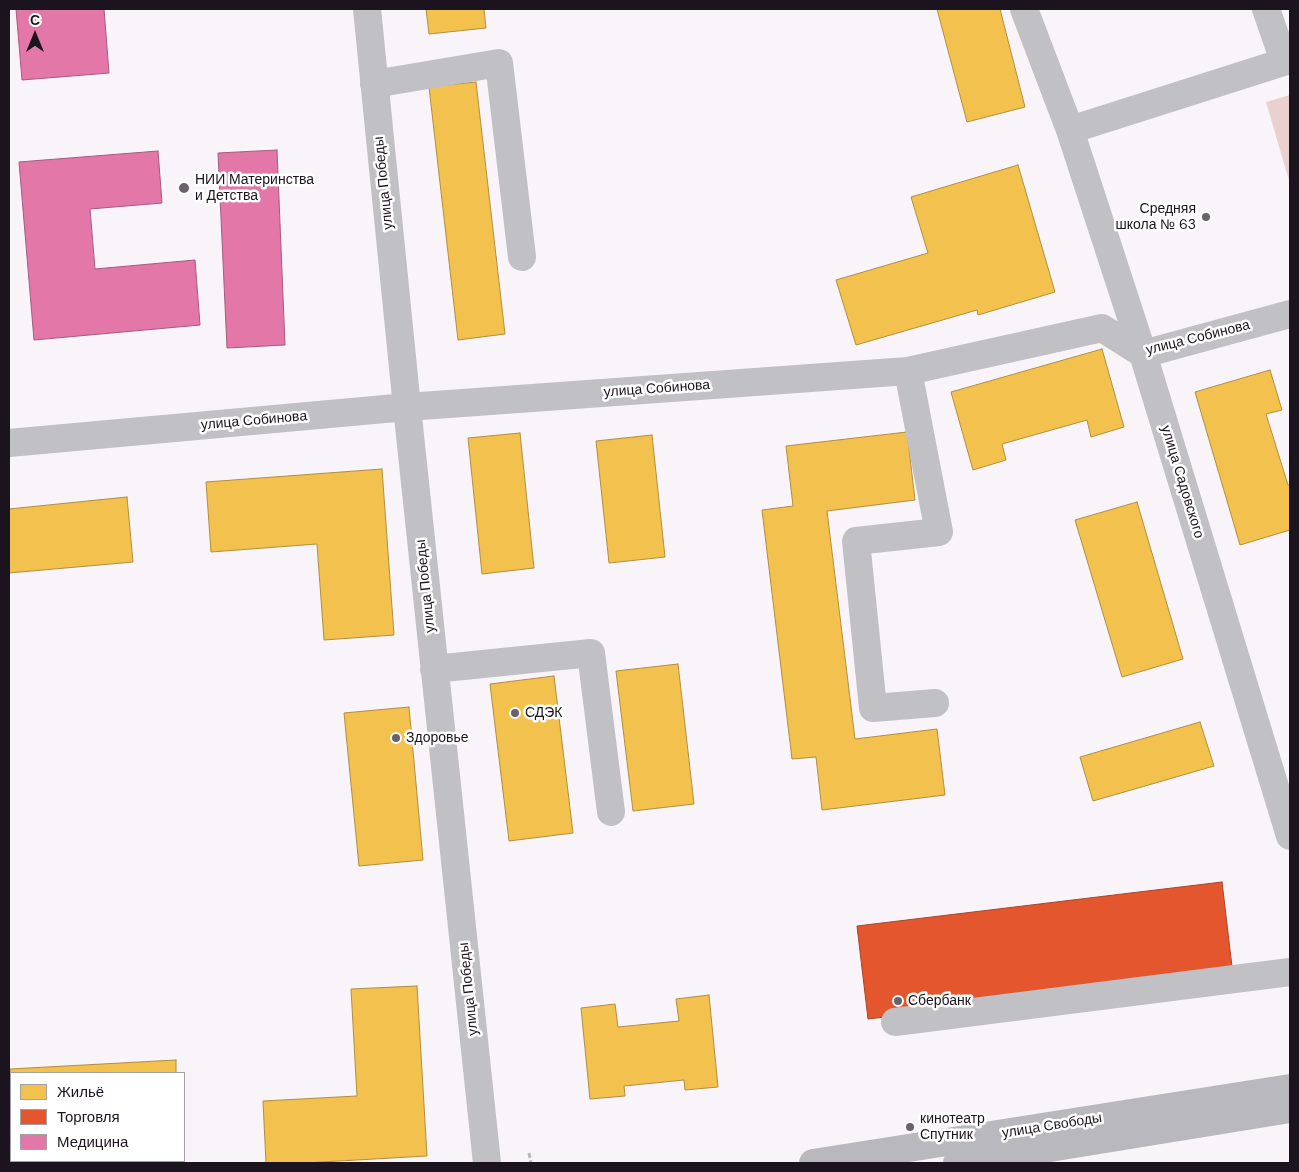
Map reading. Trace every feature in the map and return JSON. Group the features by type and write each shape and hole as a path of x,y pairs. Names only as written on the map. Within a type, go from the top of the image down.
{"main road":[{"name":"улица Свободы","path":"813,1163 1290,1088"},
{"name":"улица Свободы","path":"957,1163 1290,1109"}],"street":[{"name":"улица Победы","path":"367,9 434,669 487,1163"},
{"name":"улица Садовского","path":"1024,9 1070,130 1143,354 1290,836"},
{"path":"1070,130 1287,60 1266,9"},
{"path":"374,84 499,64 522,257"},
{"name":"улица Собинова","path":"9,443 407,407 908,371 1102,328 1143,354 1290,314"},
{"path":"908,371 939,532 856,541 873,708 935,704"},
{"path":"434,669 591,653 611,812"},
{"path":"895,1022 1290,972"}],"path":[{"path":"530,1153 531,1163"}],"shaded area":[{"path":"1290,95 1290,184 1266,102"}],"building: Жильё":[{"path":"426,9 484,9 486,28 429,34"},
{"path":"937,9 1000,9 1025,107 967,122"},
{"path":"476,82 505,334 458,340 429,87"},
{"path":"1018,165 1055,292 978,315 977,310 856,345 836,280 928,253 911,197"},
{"path":"1102,349 1124,427 1091,437 1087,420 1002,444 1006,460 973,470 951,392"},
{"path":"1270,370 1282,410 1266,414 1288,485 1290,485 1290,530 1240,545 1195,392"},
{"path":"907,432 915,500 827,511 855,739 937,729 945,795 822,810 816,757 792,759 762,510 793,506 786,446"},
{"path":"520,433 534,568 482,574 468,438"},
{"path":"652,435 665,557 609,563 596,441"},
{"path":"382,469 394,635 324,640 317,544 211,552 206,482"},
{"path":"127,497 133,562 9,573 9,509"},
{"path":"1137,502 1183,659 1122,677 1075,520"},
{"path":"678,664 694,804 633,811 616,671"},
{"path":"554,676 573,833 509,841 490,684"},
{"path":"409,707 423,860 359,866 344,713"},
{"path":"1200,722 1214,766 1093,801 1080,757"},
{"path":"417,986 427,1156 304,1163 266,1163 263,1101 357,1096 351,989"},
{"path":"709,995 718,1087 685,1090 684,1080 624,1086 625,1096 590,1099 581,1008 615,1004 618,1027 679,1021 676,999"},
{"path":"176,1060 176,1072 10,1072 10,1069"}],"building: Торговля":[{"path":"1222,882 1233,975 868,1019 857,926"}],"building: Медицина":[{"path":"16,9 104,9 109,73 22,80"},
{"path":"277,150 285,345 227,348 218,153"},
{"path":"158,151 162,203 90,209 95,269 195,260 200,325 34,340 19,162"}],"place":[{"name":"НИИ Материнства и Детства","path":"184,188"},
{"name":"Средняя школа № 63","path":"1206,217"},
{"name":"СДЭК","path":"515,713"},
{"name":"Здоровье","path":"396,738"},
{"name":"Сбербанк","path":"898,1001"},
{"name":"кинотеатр Спутник","path":"910,1127"}]}
